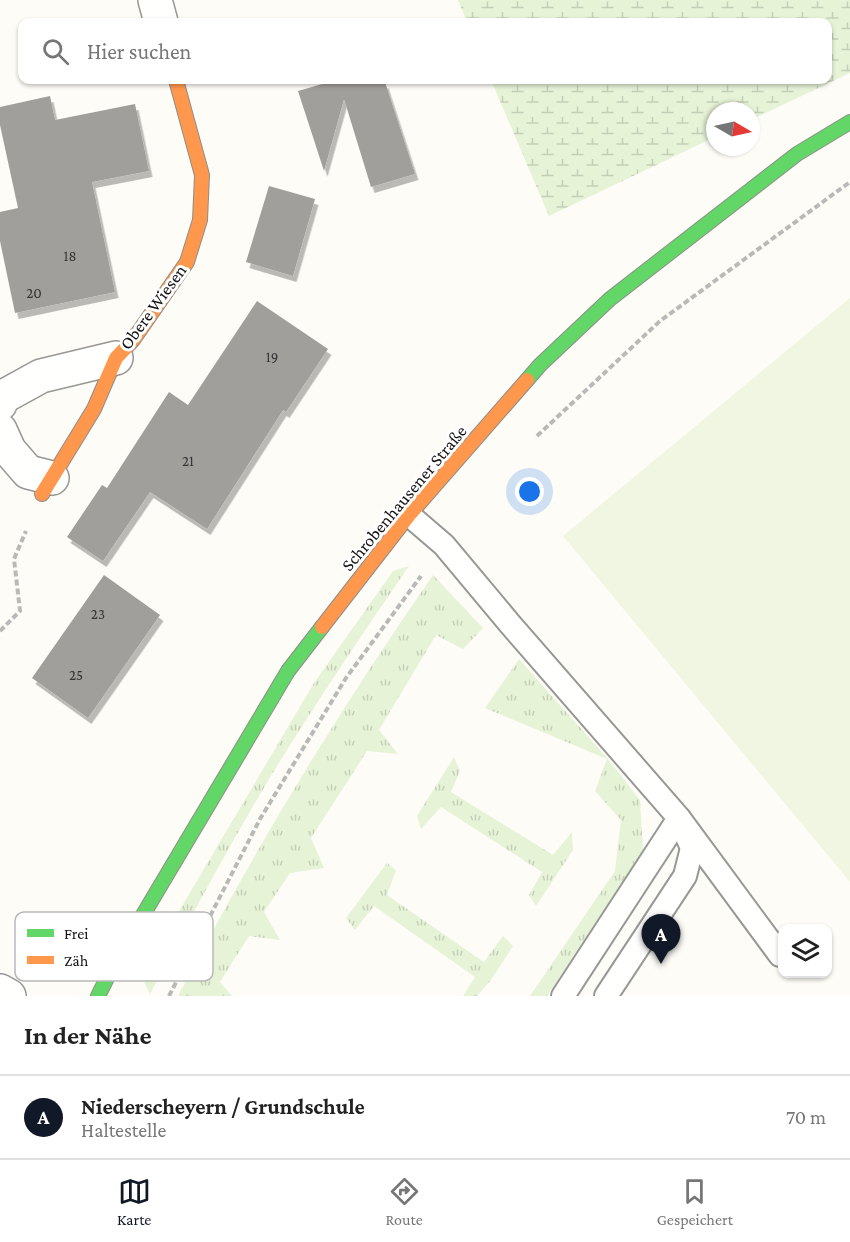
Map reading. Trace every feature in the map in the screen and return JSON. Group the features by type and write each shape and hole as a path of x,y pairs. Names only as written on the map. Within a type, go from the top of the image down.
{"main road":[{"name":"Obere Wiesen","path":"47,486 94,409 116,358 133,339 187,262 200,220 202,176 177,84"},
{"name":"Schrobenhausener Straße","path":"145,912 288,670 409,515 540,365 610,299 684,240 797,154 850,122"},
{"name":"Schrobenhausener Straße","path":"98,996 106,981"}],"street":[{"path":"155,0 160,18"},
{"name":"Obere Wiesen","path":"0,404 1,398 41,376 116,358"},
{"path":"0,430 9,450 28,472 47,486"},
{"path":"0,991 9,996"}],"lane":[{"path":"409,515 444,545 679,818 778,952"},
{"path":"563,996 679,818"},
{"path":"606,996 685,876 692,848 679,818"}],"path":[{"path":"534,438 660,321 850,182"},
{"path":"0,631 20,611 14,558 47,486"},
{"path":"212,912 260,819 340,688 444,545"},
{"path":"169,996 177,981"}],"green space":[{"path":"458,0 850,0 850,73 832,82 832,18 465,18"},
{"path":"493,84 827,84 760,116 760,102 706,102 706,141 549,216"},
{"path":"850,298 850,882 563,536"},
{"path":"409,566 340,667 274,771 195,912 178,912 314,683 393,571"},
{"path":"433,575 483,628 463,649 436,635 379,730 398,754 367,751 311,838 324,868 290,873 264,912 280,940 249,936 220,982 232,996 178,996 186,981 213,981 213,931 299,781"},
{"path":"519,659 608,759 640,800 643,850 547,996 530,996 615,871 621,820 595,791 607,759 485,708"},
{"path":"454,757 460,771 451,792 553,855 572,832 573,850 536,906 529,895 542,872 441,807 421,829 417,816"},
{"path":"387,863 396,870 387,895 484,962 503,936 513,946 491,980 477,996 463,996 475,977 374,906 355,930 346,918"},
{"path":"157,981 150,994 144,982"}],"building":[{"path":"322,84 386,84 415,174 371,187 344,99 324,171 298,91"},
{"path":"50,96 55,120 135,104 149,171 92,182 115,292 15,313 0,241 0,212 18,208 0,125 0,107"},
{"path":"269,186 315,199 293,276 246,262"},
{"path":"257,301 328,349 286,412 283,410 207,529 150,492 103,561 67,537 102,485 107,488 169,392 188,405"},
{"path":"104,575 160,615 88,718 32,678"}],"traffic: fast":[{"path":"527,380 610,299 797,154 850,122"},
{"path":"145,912 288,671 322,627"},
{"path":"98,996 106,981"}],"traffic: slow":[{"path":"42,494 94,409 116,358 133,340 187,262 200,220 202,175 177,84"},
{"path":"322,627 409,515 527,380"}],"place":[{"name":"Niederscheyern / Grundschule","path":"661,964"}]}
